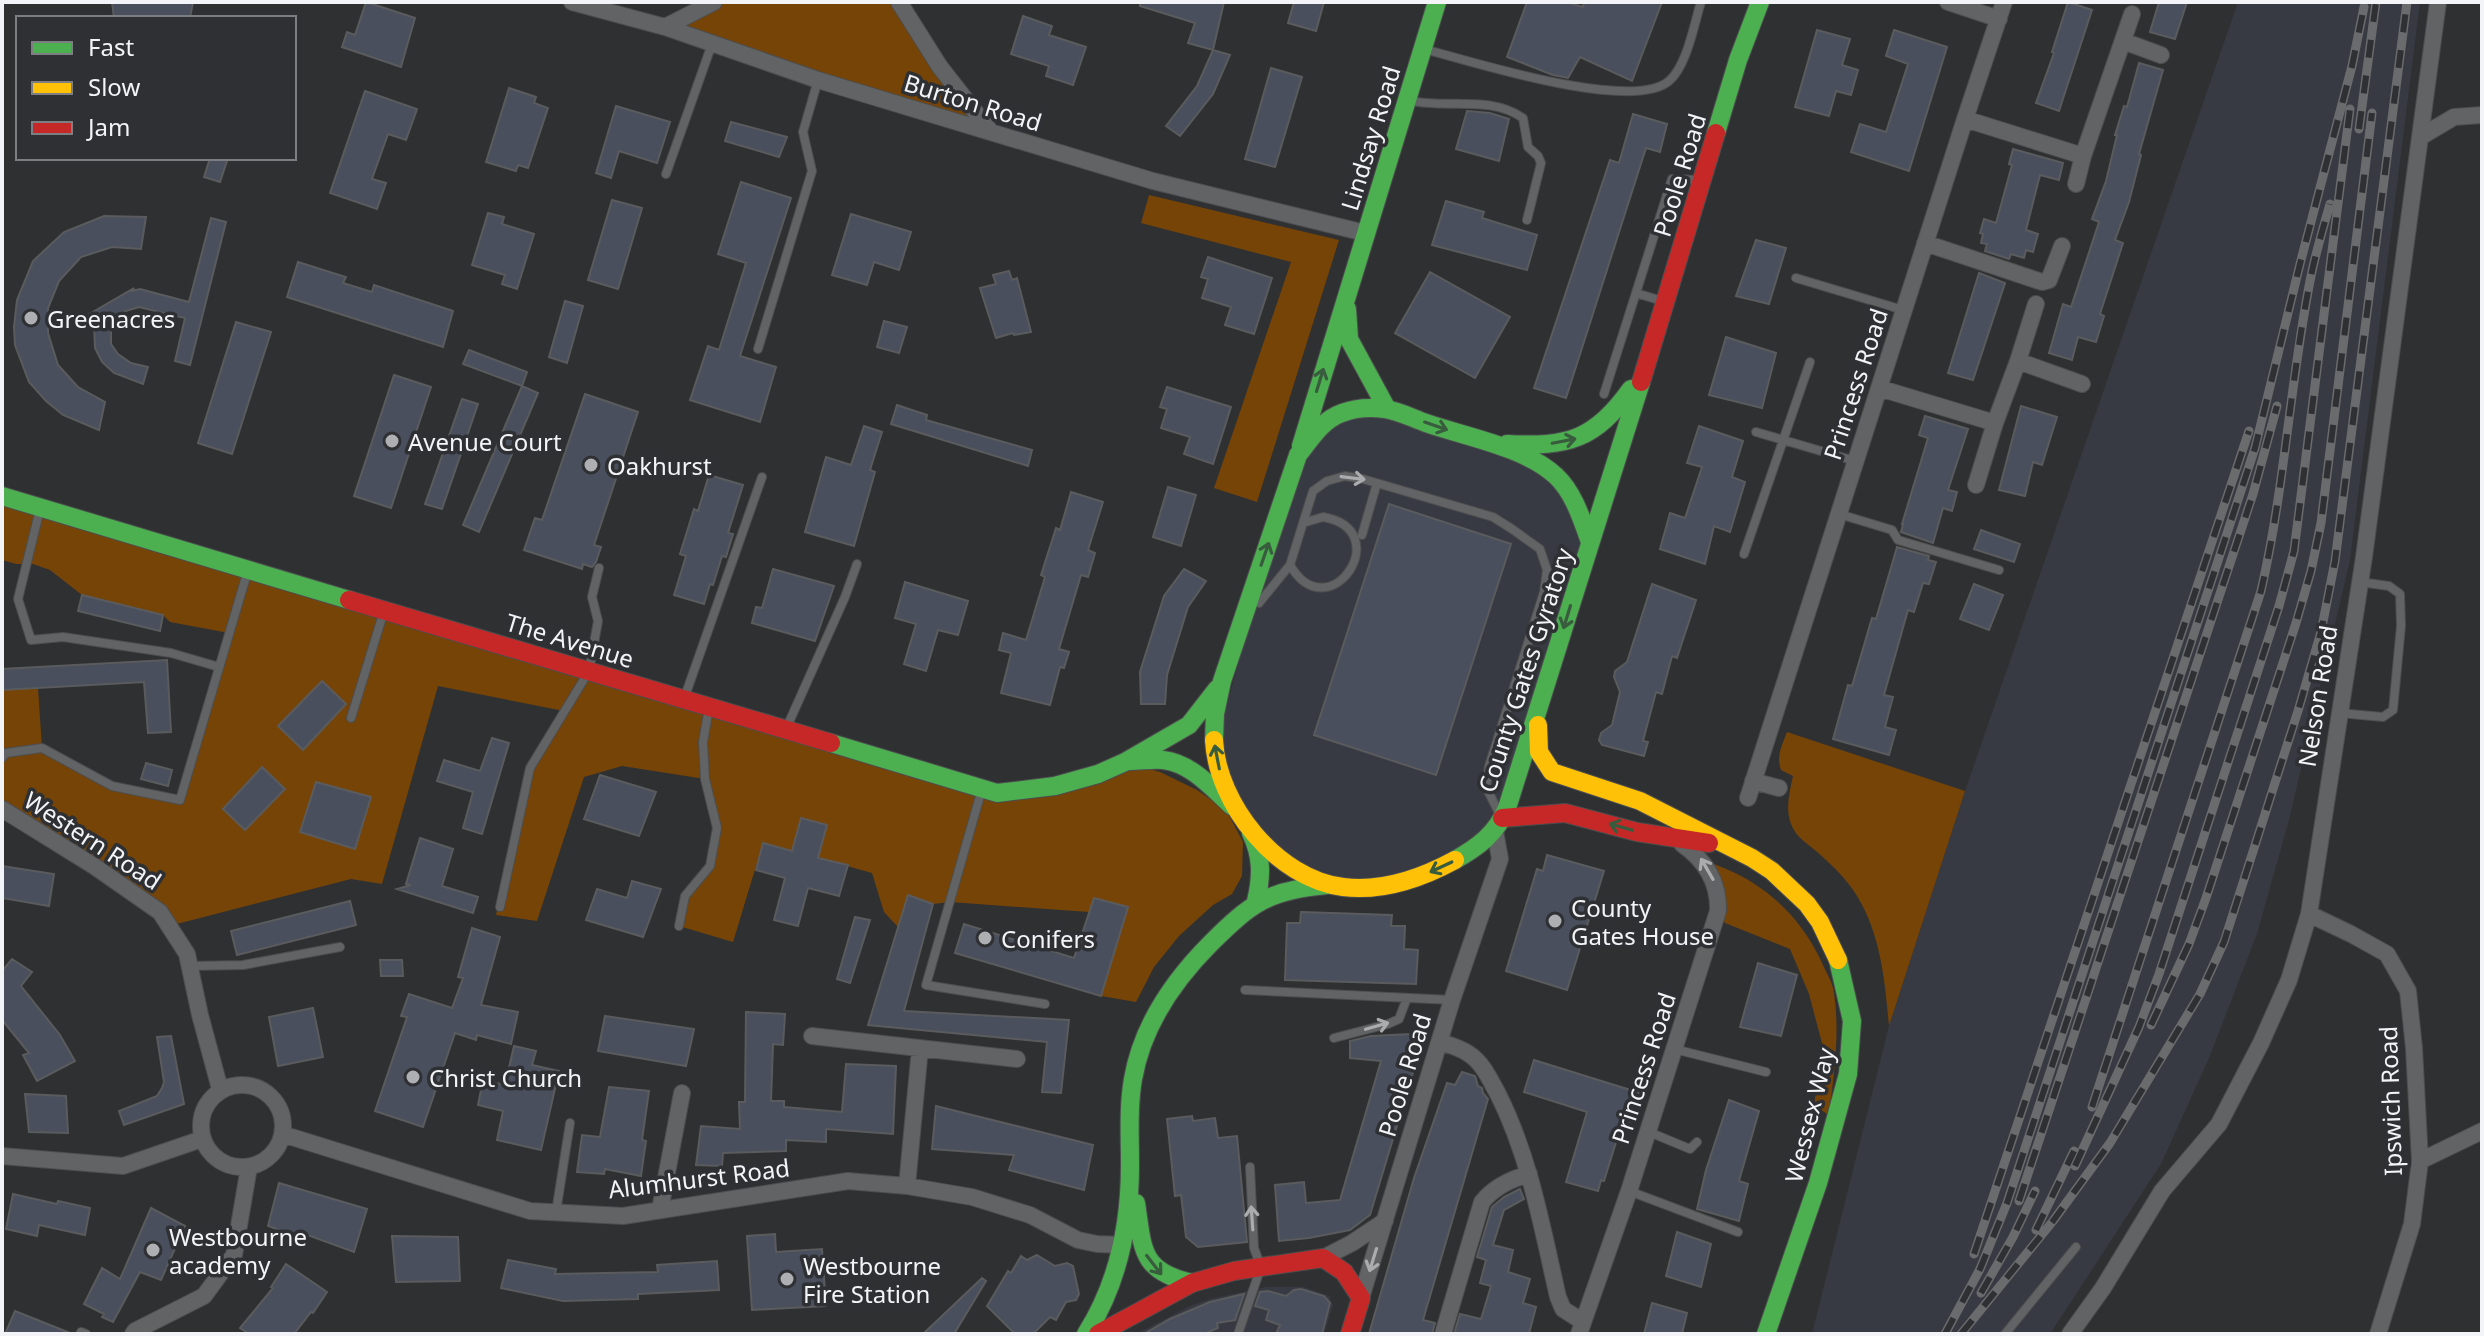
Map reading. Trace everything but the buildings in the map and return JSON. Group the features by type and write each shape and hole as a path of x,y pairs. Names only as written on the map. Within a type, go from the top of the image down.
{"main road":[{"name":"Lindsay Road","path":"1298,455 1437,2"},
{"name":"Poole Road","path":"1590,542 1738,60 1760,2"},
{"name":"Lindsay Road","path":"1349,288 1346,318 1349,339 1387,409"},
{"name":"Poole Road","path":"1486,443 1528,445 1572,441 1597,429 1618,410 1647,363"},
{"name":"County Gates Gyratory","path":"1361,409 1387,409 1545,466 1558,478 1579,514 1590,542 1542,700 1499,825 1462,857 1406,881 1379,888 1329,885 1289,865 1248,827 1234,808 1214,750 1214,727 1222,681 1298,455 1336,415 1361,409"},
{"name":"The Avenue","path":"2,496 997,793 1055,786 1098,774 1125,762 1189,725 1222,681"},
{"path":"1542,700 1537,737 1539,752 1548,768 1562,776 1640,801 1725,844"},
{"name":"The Avenue","path":"1125,762 1162,760 1177,763 1234,808"},
{"name":"Wessex Way","path":"1499,825 1565,813 1676,839 1725,844 1772,871 1807,904 1820,922 1841,966 1852,1021 1848,1074 1818,1183 1766,1334"},
{"path":"1248,827 1260,850 1260,885 1256,901"},
{"path":"1086,1334 1108,1295 1123,1245 1130,1169 1130,1098 1140,1053 1156,1013 1176,982 1200,954 1256,901 1290,888 1329,885"},
{"path":"1130,1169 1142,1249 1161,1275 1192,1283"},
{"path":"1098,1334 1192,1283 1234,1271 1323,1258 1344,1272 1361,1298"},
{"name":"Poole Road","path":"1350,1334 1361,1298"}],"street":[{"name":"Burton Road","path":"572,2 665,27 818,80 1153,181 1365,233"},
{"path":"665,27 714,2"},
{"path":"899,2 940,67 991,132"},
{"path":"1948,2 1999,19"},
{"name":"Princess Road","path":"1748,798 2004,2"},
{"name":"Nelson Road","path":"2070,1334 2103,1288 2162,1191 2219,1124 2289,980 2309,914 2360,582 2438,2"},
{"path":"2076,184 2132,14"},
{"path":"2123,41 2161,55"},
{"path":"2422,136 2454,117 2482,115"},
{"path":"1965,119 2083,156"},
{"path":"1925,243 2042,282 2049,280 2062,246"},
{"path":"1976,485 2036,304"},
{"path":"2018,361 2082,384"},
{"path":"1879,388 1995,423"},
{"path":"1753,781 1779,788"},
{"name":"Western Road","path":"2,809 94,866 160,912 187,954 220,1089"},
{"name":"Poole Road","path":"1361,1298 1452,1000 1500,859 1499,825"},
{"name":"Princess Road","path":"1581,1328 1629,1191 1718,911 1719,898 1714,882 1699,856 1676,839"},
{"name":"Ipswich Road","path":"2309,914 2387,954 2408,991 2420,1161 2412,1224 2378,1334"},
{"path":"812,1036 1017,1059"},
{"path":"1440,1042 1470,1054 1486,1071 1511,1120 1529,1174 1558,1297 1563,1309 1581,1328"},
{"path":"907,1186 920,1048"},
{"path":"233,1084 247,1084 271,1096 283,1120 282,1134 271,1156 249,1167 226,1164 215,1158 202,1139 200,1125 202,1111 220,1089 233,1084"},
{"path":"660,1210 682,1093"},
{"path":"2420,1161 2482,1131"},
{"name":"Alumhurst Road","path":"282,1134 530,1211 623,1216 848,1181 907,1186 972,1197 1030,1215 1078,1240 1123,1245"},
{"path":"2,1156 123,1166 202,1139"},
{"path":"133,1334 204,1296 234,1255 249,1167"},
{"path":"1443,1334 1482,1202 1489,1193 1513,1178 1529,1174"},
{"path":"1323,1258 1385,1221"}],"lane":[{"path":"1423,48 1545,81 1595,90 1659,87 1677,71 1701,2"},
{"path":"666,174 712,43"},
{"path":"758,349 812,171 803,132 818,80"},
{"path":"1407,100 1425,105 1477,103 1523,118 1528,147 1541,163 1527,220"},
{"path":"1604,394 1672,179 1702,180"},
{"path":"1796,278 1903,310"},
{"path":"1636,293 1666,302"},
{"path":"1744,554 1810,362"},
{"path":"1756,432 1855,461"},
{"path":"1239,629 1290,565 1313,491 1327,481 1351,476 1493,517 1540,549 1547,570 1544,592 1489,766 1486,787 1499,825"},
{"path":"684,700 762,477"},
{"path":"1362,535 1377,483"},
{"path":"41,507 18,599 31,640 63,637 171,653 219,667"},
{"path":"1839,514 1892,530 1898,540 1999,570"},
{"path":"1290,565 1305,583 1317,587 1340,582 1355,564 1355,540 1342,524 1323,517 1303,523"},
{"path":"786,730 857,564"},
{"path":"500,907 530,768 589,671 598,621 592,597 599,568"},
{"path":"2,758 6,753 42,748 112,786 180,800 248,569"},
{"path":"2339,713 2383,717 2393,710 2401,626 2400,594 2389,586 2360,582"},
{"path":"351,718 384,610"},
{"path":"679,926 685,896 710,866 717,828 705,779 703,742 709,707"},
{"path":"982,788 926,985 1045,1004"},
{"path":"190,966 243,965 340,947"},
{"path":"1245,990 1452,1000"},
{"path":"1334,1038 1399,1019 1407,998"},
{"path":"1674,1049 1766,1072"},
{"path":"556,1212 570,1123"},
{"path":"1648,1131 1690,1149 1697,1142"},
{"path":"1238,1334 1261,1267 1254,1248 1250,1167"},
{"path":"1629,1191 1738,1232"},
{"path":"2005,1334 2076,1247"}],"shaded area":[{"path":"714,2 899,2 991,132 665,27"},
{"path":"2238,2 2420,2 2350,560 2289,820 2257,934 2209,1058 2161,1164 2050,1334 1812,1334 1889,1026 1965,791"},
{"path":"1149,195 1339,240 1257,502 1214,488 1291,262 1141,223"},
{"path":"1361,409 1545,466 1590,542 1514,788 1462,857 1350,887 1265,845 1214,750 1298,455"},
{"path":"2,496 997,793 1125,762 1160,772 1197,790 1226,810 1243,842 1242,876 1232,894 1213,905 1179,936 1154,967 1136,1002 1101,996 1127,907 1094,898 1089,912 950,902 933,904 909,896 898,927 884,912 872,873 818,858 827,825 792,851 763,843 733,942 679,926 685,896 710,866 717,828 705,779 622,766 584,777 537,921 496,915 530,768 564,711 438,686 382,884 351,879 169,926 2,809 2,690 38,688 42,748 112,786 180,799 229,633 170,622 163,615 82,595 50,570 33,564 2,560"},
{"path":"1787,732 1965,791 1889,1026 1877,943 1865,911 1844,878 1798,836 1791,824 1788,803 1793,776 1781,770 1779,760"},
{"path":"1714,864 1749,880 1779,903 1804,931 1830,979 1834,993 1836,1054 1829,1115 1814,1106 1822,1043 1809,994 1790,949 1725,923 1722,918 1722,882"},
{"path":"1266,1287 1304,1287 1329,1296 1333,1305 1324,1334 1136,1334 1190,1306"}],"railway":[{"path":"2359,129 2376,2"},
{"path":"1961,1334 2053,1221 2110,1143 2200,994 2224,942 2298,711 2321,632 2335,561 2407,2"},
{"path":"1945,1334 1980,1269 2007,1203 2255,448 2352,66 2364,7"},
{"path":"2075,1166 2139,1027 2159,974 2279,606 2294,551 2350,109"},
{"path":"2151,1025 2189,944 2206,898 2311,571 2321,523 2372,113"},
{"path":"2092,1107 2261,591 2276,513 2304,315 2330,204"},
{"path":"2019,1201 2253,494 2277,406"},
{"path":"1974,1254 2249,431"},
{"path":"2036,1230 2074,1151"},
{"path":"1981,1293 2035,1191"}],"traffic: fast":[{"path":"1301,446 1437,2"},
{"path":"1716,133 1760,2"},
{"path":"1347,309 1349,339 1387,409"},
{"path":"1455,860 1486,839 1507,808 1641,382"},
{"path":"1507,444 1547,444 1578,437 1605,420 1631,389"},
{"path":"1214,740 1215,714 1222,681 1298,455 1317,431 1335,416 1363,408 1390,410 1528,457 1556,476 1568,490 1590,542"},
{"path":"2,496 349,600"},
{"path":"831,743 997,793 1055,786 1098,774 1125,762 1189,725 1217,689"},
{"path":"1130,761 1163,760 1183,766 1232,806"},
{"path":"1251,833 1260,866 1256,901"},
{"path":"1086,1334 1107,1294 1125,1231 1131,1090 1137,1060 1152,1023 1184,973 1211,943 1250,908 1275,895 1327,885"},
{"path":"1766,1334 1818,1183 1848,1074 1852,1021 1838,960"},
{"path":"1136,1203 1143,1245 1153,1265 1162,1272 1192,1283"}],"traffic: slow":[{"path":"1538,725 1539,752 1552,772 1640,801 1772,871 1807,904 1820,922 1838,960"},
{"path":"1214,740 1226,789 1239,813 1274,854 1295,870 1343,887 1372,888 1414,878 1455,860"}],"traffic: jam":[{"path":"1641,382 1716,133"},
{"path":"349,600 831,743"},
{"path":"1502,818 1565,813 1637,832 1709,843"},
{"path":"1098,1334 1192,1283 1234,1271 1323,1258 1344,1272 1361,1298 1350,1334"}],"place":[{"name":"Greenacres","path":"31,318"},
{"name":"Avenue Court","path":"392,441"},
{"name":"Oakhurst","path":"591,465"},
{"name":"County Gates House","path":"1555,921"},
{"name":"Conifers","path":"985,938"},
{"name":"Christ Church","path":"413,1077"},
{"name":"Westbourne academy","path":"153,1250"},
{"name":"Westbourne Fire Station","path":"787,1279"}]}
